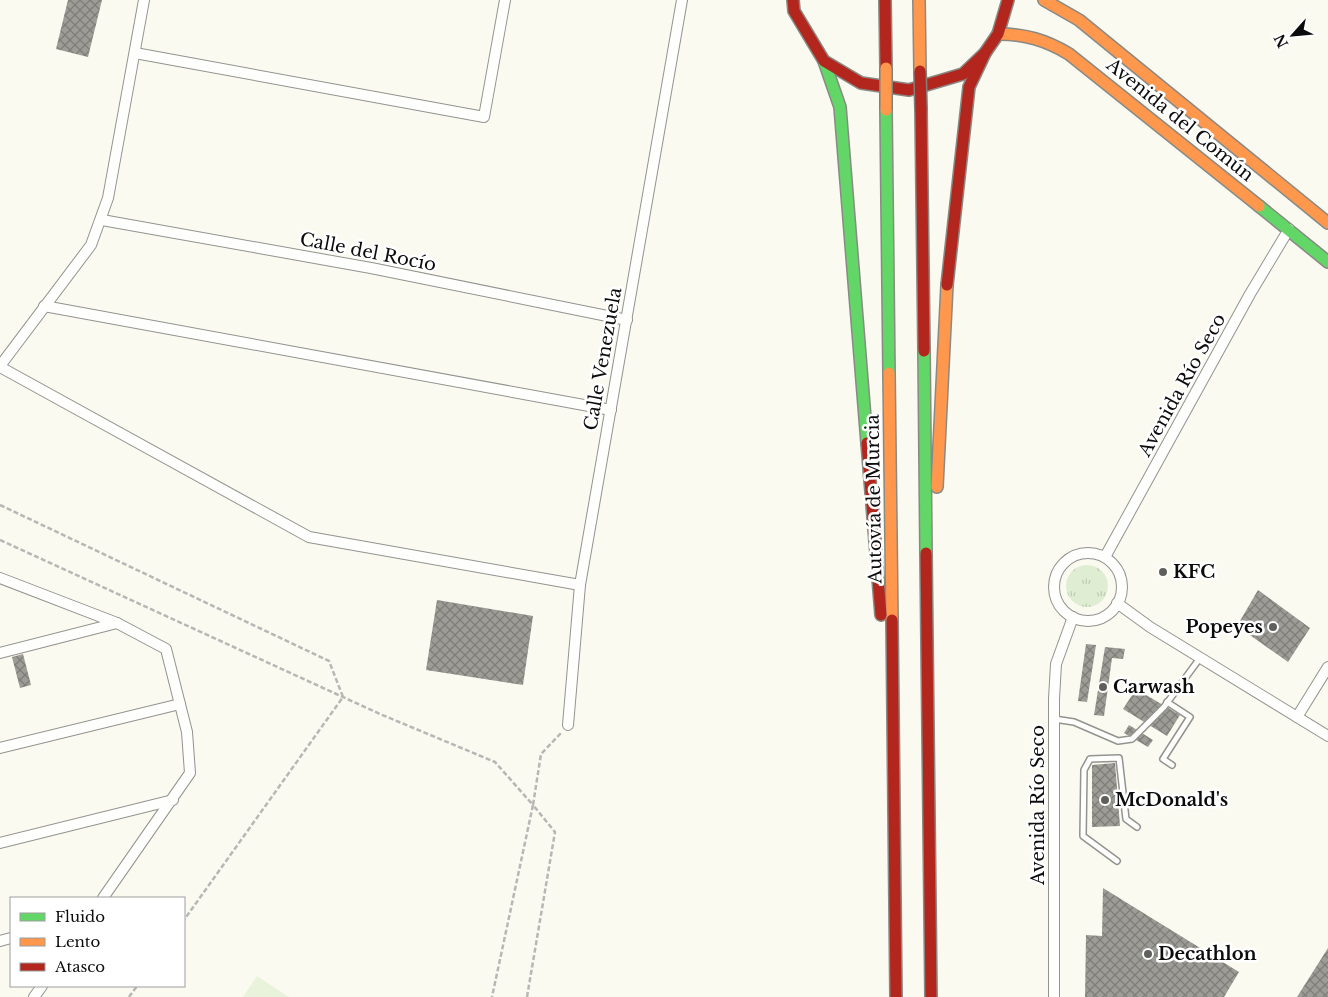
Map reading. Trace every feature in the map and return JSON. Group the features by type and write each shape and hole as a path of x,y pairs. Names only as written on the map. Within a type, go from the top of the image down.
{"main road":[{"path":"780,0 794,6 824,61 840,107 894,766"},
{"name":"Autovía de Murcia","path":"885,0 896,997"},
{"path":"919,0 931,997"},
{"path":"927,673 948,266 969,87 985,53 998,34 1008,0"},
{"name":"Avenida del Común","path":"1044,0 1079,20 1328,224"},
{"name":"Avenida del Común","path":"998,34 1022,33 1054,43 1080,61 1328,262"},
{"path":"824,61 861,83 909,90 963,74 985,53"}],"street":[{"path":"144,0 108,198 102,220 91,245 0,367 309,537 580,586"},
{"path":"135,53 484,117 506,0"},
{"name":"Calle Venezuela","path":"568,725 580,586 682,0"},
{"name":"Calle del Rocío","path":"102,220 371,268 627,320"},
{"name":"Avenida Río Seco","path":"1105,557 1250,294 1289,229"},
{"path":"44,306 611,410"},
{"path":"1094,553 1105,557 1113,564 1121,583 1117,603 1101,618 1087,620 1073,617 1058,602 1054,581 1058,571 1064,562 1073,556 1094,553"},
{"path":"0,578 117,623 166,649 187,732 190,773 104,897"},
{"path":"1117,603 1150,627 1328,736"},
{"name":"Avenida Río Seco","path":"1054,997 1054,718 1056,664 1073,617"},
{"path":"0,653 117,623"},
{"path":"1297,716 1328,667"},
{"path":"0,748 180,704"},
{"path":"0,843 173,800"}],"lane":[{"path":"1054,718 1074,722 1124,742 1138,734 1167,702 1200,658"},
{"path":"1167,702 1190,717 1163,759 1172,765"},
{"path":"1117,861 1084,836 1084,770 1090,759 1119,758 1126,818 1137,827"}],"path":[{"path":"0,504 329,661 343,697"},
{"path":"0,540 343,697 495,762 555,832 527,997"},
{"path":"185,919 343,697"},
{"path":"492,997 542,754 568,725"}],"green space":[{"path":"1087,565 1102,571 1108,586 1102,601 1087,607 1072,601 1066,586 1072,571"},
{"path":"257,976 289,997 243,997"}],"building":[{"path":"68,0 102,0 88,57 56,49"},
{"name":"Popeyes","path":"1258,590 1310,628 1288,662 1237,626"},
{"path":"437,600 533,616 523,685 426,670"},
{"path":"1086,644 1096,645 1087,702 1078,701"},
{"name":"Carwash","path":"1105,647 1125,649 1123,659 1112,658 1104,716 1094,715"},
{"path":"23,654 31,685 20,688 12,657"},
{"path":"1136,689 1180,715 1167,736 1123,709"},
{"path":"1129,725 1153,740 1148,747 1124,733"},
{"path":"1115,763 1120,826 1092,827 1092,765"},
{"name":"Decathlon","path":"1103,888 1239,972 1224,997 1085,997 1086,935 1102,936"},
{"path":"1328,948 1328,997 1297,997"}],"traffic: fast":[{"path":"824,61 840,107 867,443"},
{"path":"886,110 889,373"},
{"path":"1259,206 1328,262"},
{"path":"924,351 926,553"}],"traffic: slow":[{"path":"919,0 920,71"},
{"path":"1044,0 1079,20 1328,223"},
{"path":"998,34 1017,35 1035,39 1069,54 1259,206"},
{"path":"886,68 886,110"},
{"path":"937,487 947,285"},
{"path":"889,373 892,620"}],"traffic: jam":[{"path":"793,0 794,11 824,61 861,83 909,90 963,74 985,53 998,34 1008,0"},
{"path":"885,0 886,68"},
{"path":"947,285 969,87 985,53"},
{"path":"920,71 921,110"},
{"path":"921,110 924,351"},
{"path":"867,443 881,615"},
{"path":"926,553 931,997"},
{"path":"892,620 896,997"}],"place":[{"name":"KFC","path":"1163,572"},
{"name":"Popeyes","path":"1273,627"},
{"name":"Carwash","path":"1103,687"},
{"name":"McDonald's","path":"1105,800"},
{"name":"Decathlon","path":"1148,954"}]}
